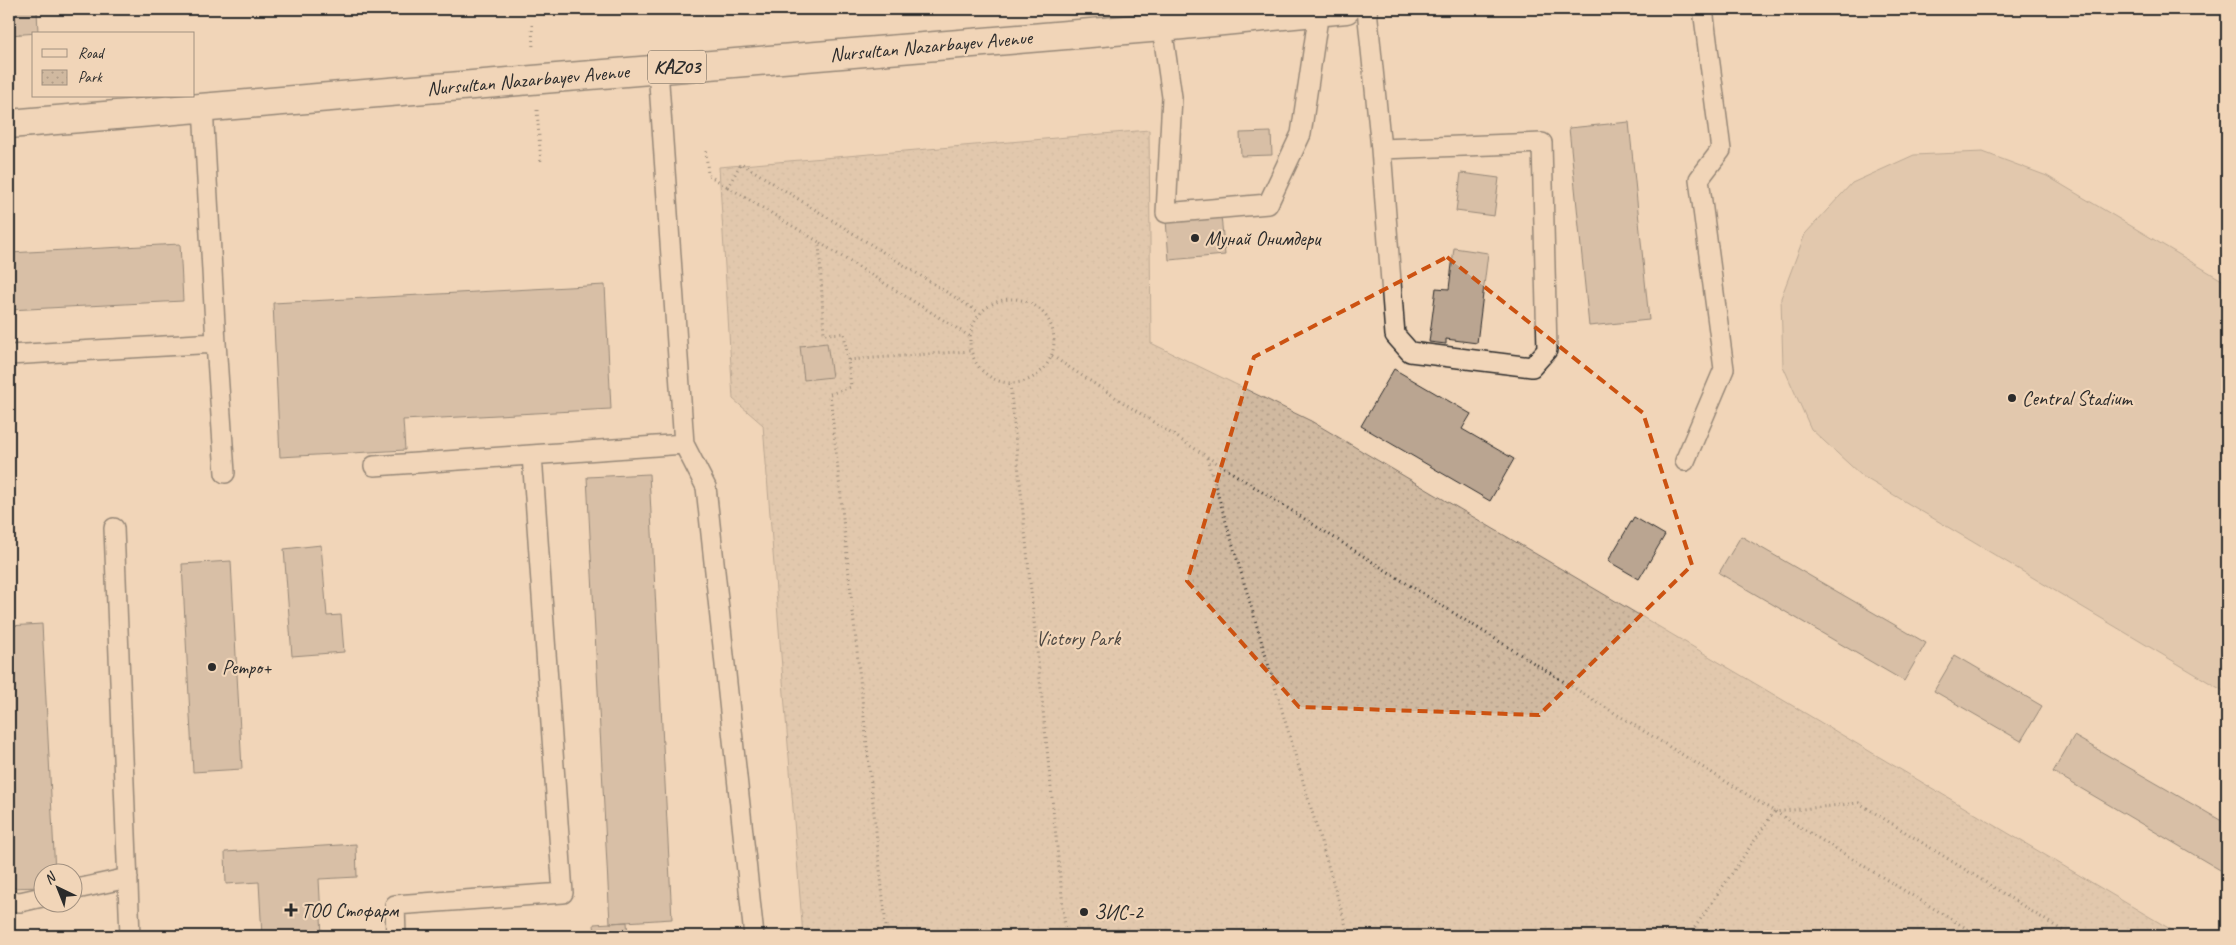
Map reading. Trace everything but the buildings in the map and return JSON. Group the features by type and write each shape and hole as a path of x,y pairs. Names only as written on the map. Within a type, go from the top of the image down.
{"main road":[{"name":"Nursultan Nazarbayev Avenue","path":"9,124 1162,27 1243,14 1332,10"}],"lane":[{"path":"1367,9 1381,149 1395,335 1410,352 1532,367 1547,350 1542,143 1381,149"},
{"path":"1685,461 1724,369 1699,178 1721,150 1703,9"},
{"path":"1162,27 1172,97 1166,213 1268,204 1301,134 1332,10"},
{"path":"658,69 684,444 706,487 754,936"},
{"path":"203,108 225,473"},
{"path":"9,355 216,343"},
{"path":"374,466 684,444"},
{"path":"396,936 395,905 563,893 532,454"},
{"path":"114,528 130,936"},
{"path":"82,888 128,878"},
{"path":"9,901 20,902 32,899"}],"path":[{"path":"706,151 708,175 970,336"},
{"path":"728,186 741,163 980,313"},
{"path":"819,242 824,334 844,333 848,360 850,387 830,394 887,936"},
{"path":"1010,299 1024,300 1038,308 1047,317 1052,329 1054,342 1052,356 1046,367 1036,377 1024,382 1010,384 997,382 986,375 975,364 970,351 970,336 974,321 980,313 995,302 1010,299"},
{"path":"848,360 970,351"},
{"path":"1052,356 1207,458 1774,812 1980,936"},
{"path":"1010,384 1066,936"},
{"path":"1207,458 1349,936"},
{"path":"1689,936 1774,812 1859,802 2070,936"}],"highlighted area":[{"path":"1447,257 1643,413 1692,565 1539,715 1299,707 1187,581 1254,357"}],"green space":[{"name":"Victory Park","path":"1149,130 1151,343 1311,421 2182,936 803,936 763,425 733,399 719,167"},
{"name":"Central Stadium","path":"1983,152 2047,176 2227,283 2227,693 1862,476 1811,429 1783,366 1781,298 1805,234 1852,183 1914,155"}],"place":[{"name":"Мунай Онимдери","path":"1195,238"},
{"name":"Central Stadium","path":"2012,398"},
{"name":"Ретро+","path":"212,667"},
{"name":"ТОО Стофарм","path":"291,910"},
{"name":"ЗИС-2","path":"1084,912"}]}
